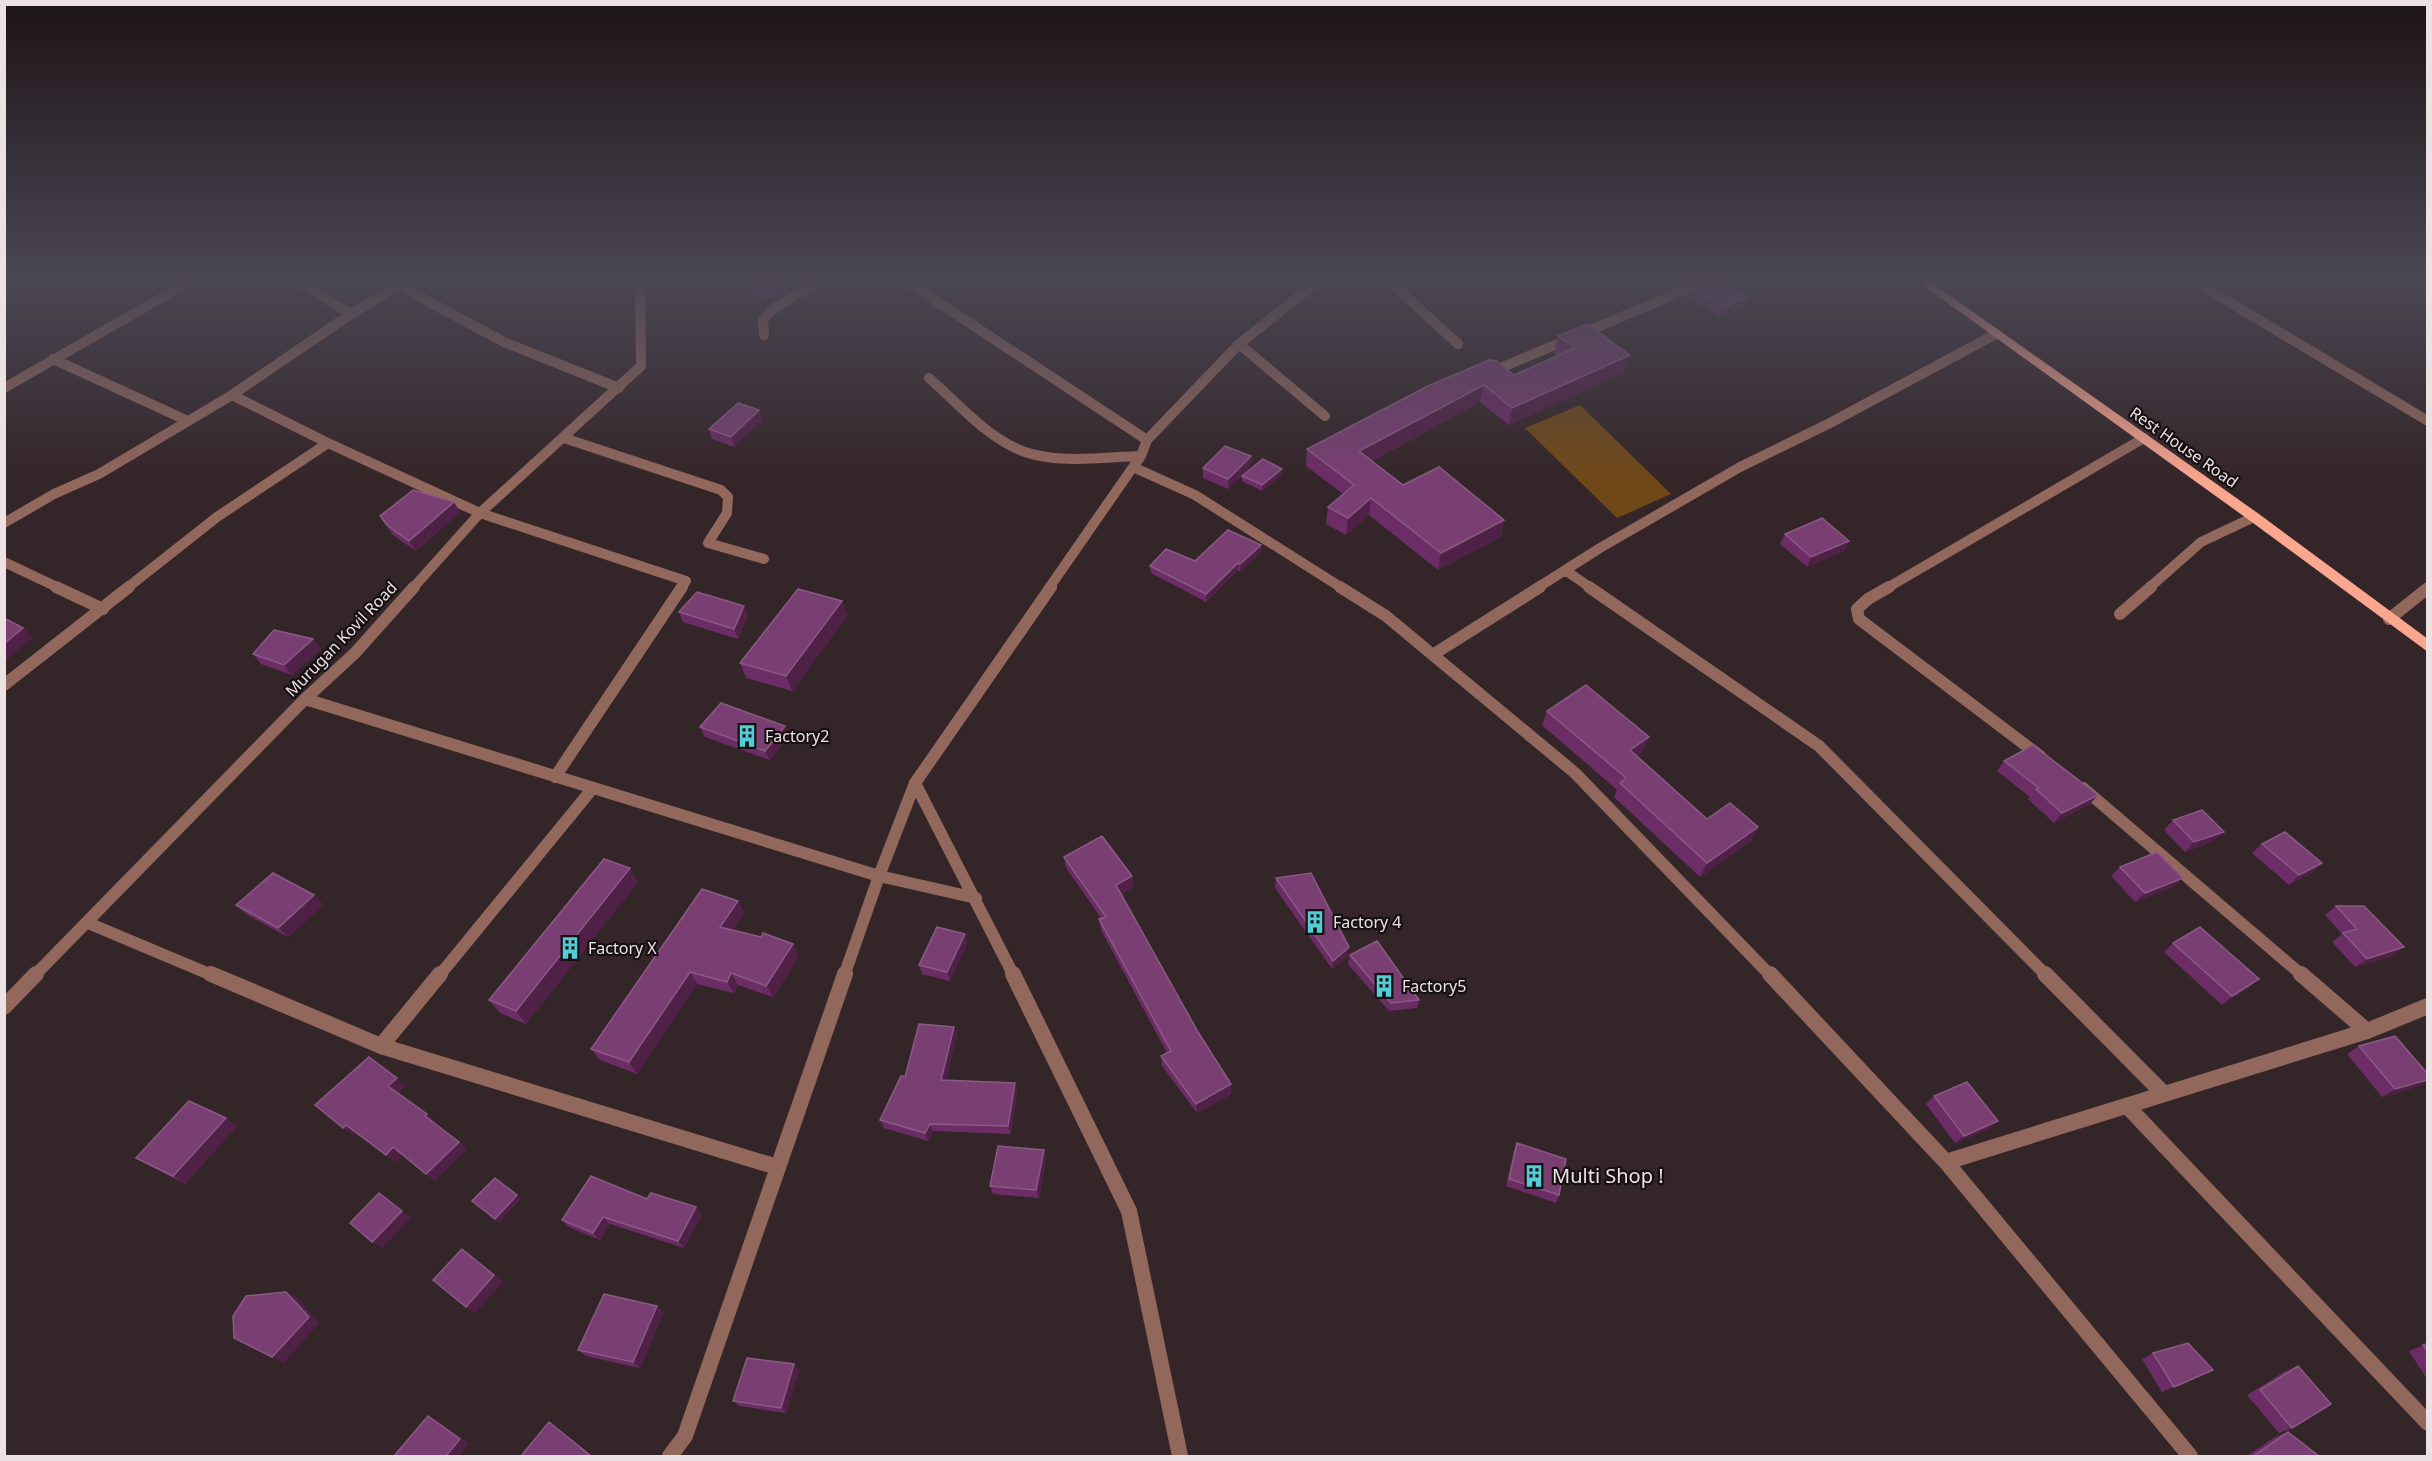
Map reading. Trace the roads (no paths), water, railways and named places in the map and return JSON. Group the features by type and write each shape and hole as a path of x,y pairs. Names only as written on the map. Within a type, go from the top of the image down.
{"main road":[{"name":"Rest House Road","path":"2013,346 2254,517 2427,647"}],"street":[{"path":"4,388 76,346"},
{"path":"4,523 54,494 99,474 232,395 304,346"},
{"path":"514,346 619,388"},
{"name":"Murugan Kovil Road","path":"4,1007 305,699 355,653 480,513 641,366 641,346"},
{"path":"1004,346 1146,440"},
{"path":"670,1456 685,1436 879,876 915,783 1137,462 1146,440 1237,346"},
{"path":"1242,346 1325,416"},
{"path":"1491,372 1552,346"},
{"path":"1434,654 1600,548 1740,467 1828,424 1973,346"},
{"path":"2302,346 2427,421"},
{"path":"53,359 188,421"},
{"path":"929,378 998,436 1024,452 1075,459 1137,462 1196,495 1386,615 1575,772 1697,897 1946,1162 2190,1456"},
{"path":"232,395 328,443 480,513 686,581 555,777"},
{"path":"564,438 721,490 728,497 727,513 708,543 764,559"},
{"path":"2046,760 1859,619 1857,609 1868,599 2144,438"},
{"path":"4,685 217,517 328,443"},
{"path":"2120,614 2201,542 2254,517"},
{"path":"4,562 103,609"},
{"path":"1565,570 1819,746 2164,1094"},
{"path":"2389,619 2427,588"},
{"path":"305,699 879,876 976,898"},
{"path":"2074,781 2367,1030"},
{"path":"915,783 976,898 1130,1211 1180,1456"},
{"path":"381,1046 593,788"},
{"path":"88,923 381,1046 777,1167"},
{"path":"1946,1162 2367,1030 2427,1006"},
{"path":"2127,1106 2427,1423"}],"place":[{"name":"Factory2","path":"747,736"},
{"name":"Factory 4","path":"1315,922"},
{"name":"Factory X","path":"570,948"},
{"name":"Factory5","path":"1384,986"},
{"name":"Multi Shop !","path":"1534,1176"}]}
